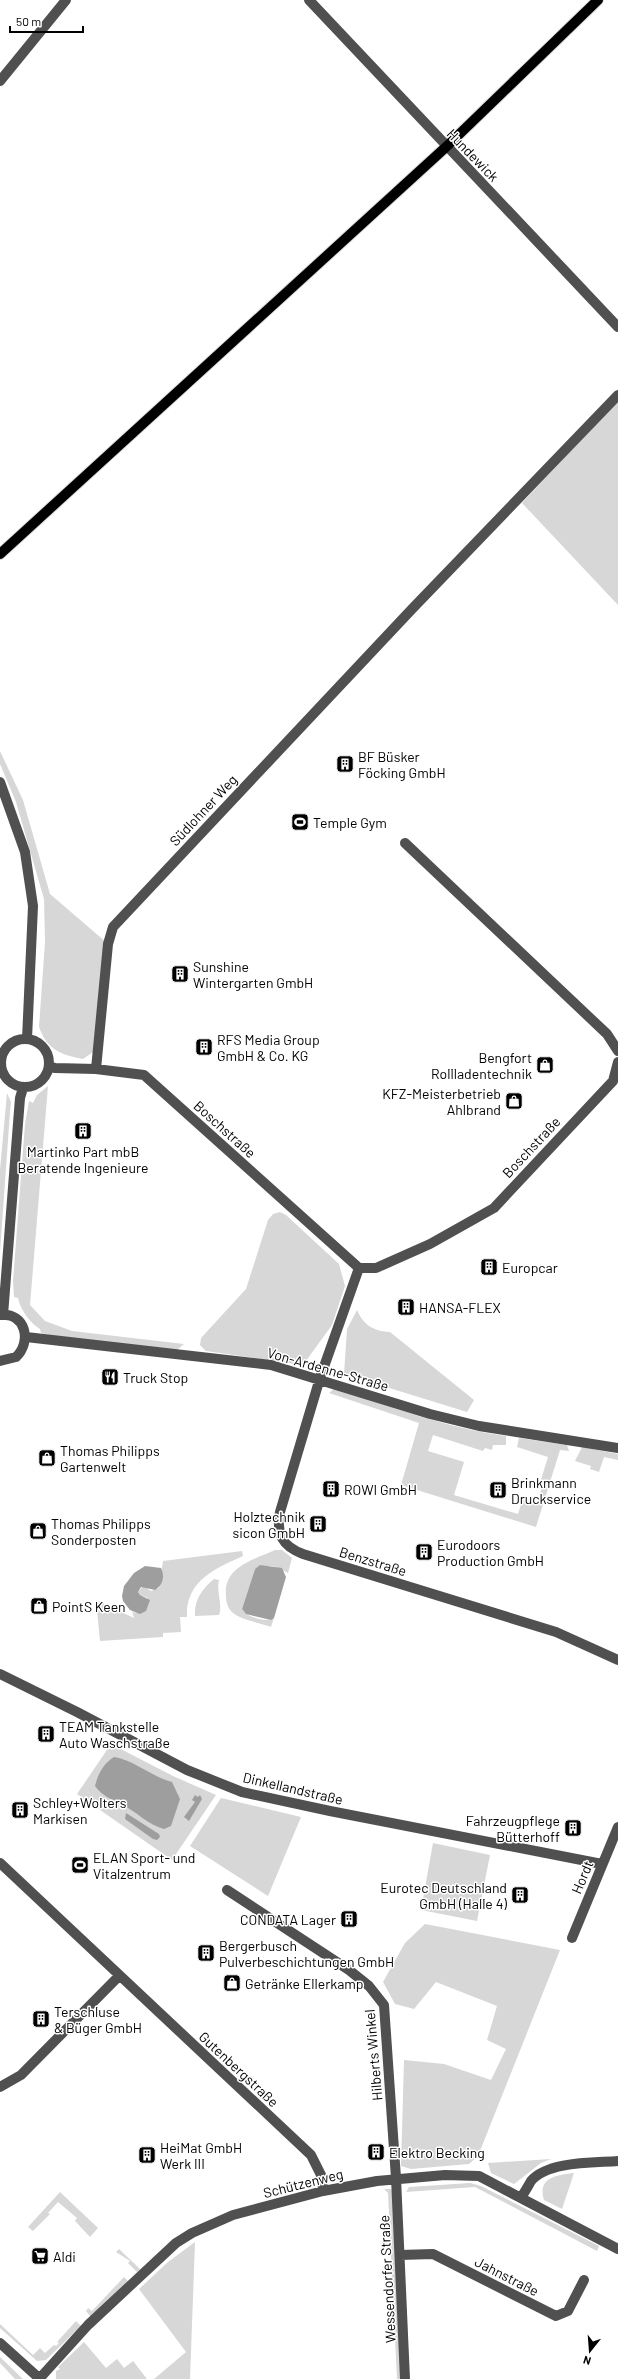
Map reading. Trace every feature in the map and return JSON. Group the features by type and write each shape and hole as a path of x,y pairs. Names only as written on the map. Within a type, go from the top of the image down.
{"main road":[{"path":"0,554 446,146 598,0"}],"street":[{"path":"0,81 66,0"},
{"name":"Hundewick","path":"309,0 618,327"},
{"name":"Südlohner Weg","path":"96,1069 108,944 113,927 412,609 618,395"},
{"path":"0,782 25,852 32,899 27,1039"},
{"path":"405,843 607,1034 618,1051"},
{"path":"19,1039 27,1039 41,1045 49,1058 49,1066 47,1074 41,1082 33,1086 23,1088 14,1085 7,1080 2,1072 0,1063 2,1055 10,1044 19,1039"},
{"name":"Boschstraße","path":"49,1066 55,1068 96,1069 144,1075 359,1268 376,1268 430,1244 494,1208 613,1081 618,1062"},
{"path":"0,1364 16,1357 25,1345 26,1337 21,1324 10,1316 2,1315 20,1098 23,1088"},
{"path":"320,1378 359,1268"},
{"name":"Von-Ardenne-Straße","path":"26,1337 271,1365 320,1378 430,1414 479,1426 618,1448"},
{"name":"Benzstraße","path":"320,1378 280,1512 279,1535 285,1544 303,1554 556,1632 618,1660"},
{"name":"Dinkellandstraße","path":"0,1674 77,1712 187,1770 242,1792 330,1812 602,1864"},
{"name":"Hordt","path":"572,1938 618,1826"},
{"name":"Gutenbergstraße","path":"0,1863 311,2155 322,2177 323,2191"},
{"name":"Hilberts Winkel","path":"227,1890 349,1970 369,1986 384,2006 387,2026 396,2178"},
{"path":"0,2087 27,2070 119,1976"},
{"path":"521,2197 532,2180 550,2169 570,2164 618,2161"},
{"name":"Schützenweg","path":"40,2379 88,2325 176,2243 192,2233 233,2215 323,2191 396,2178 445,2175 479,2176 618,2249"},
{"name":"Wessendorfer Straße","path":"396,2178 405,2379"},
{"name":"Jahnstraße","path":"400,2255 433,2254 556,2316 568,2311 584,2280"},
{"path":"0,2343 40,2379"}],"shaded area":[{"path":"618,401 618,605 522,503"},
{"path":"0,751 23,800 50,894 107,943 93,1052 83,1059 68,1056 56,1050 46,1041 39,1027 45,942 44,899 16,802 0,764"},
{"path":"48,1086 30,1305 45,1321 72,1331 184,1344 177,1350 53,1336 41,1333 40,1329 26,1315 18,1298 14,1297 13,1281 25,1124 29,1101 33,1103 37,1095"},
{"path":"7,1093 11,1102 0,1252 0,1170"},
{"path":"280,1212 286,1215 339,1264 345,1286 332,1325 303,1365 206,1351 200,1345 201,1338 246,1289 268,1220 273,1214"},
{"path":"357,1310 366,1324 374,1329 390,1332 474,1400 467,1412 344,1374 347,1329"},
{"path":"335,1388 462,1428 506,1436 506,1445 493,1445 492,1450 485,1448 483,1451 433,1435 428,1451 464,1462 454,1495 518,1514 523,1498 537,1503 542,1487 539,1486 548,1457 517,1447 519,1438 567,1445 569,1451 560,1450 536,1527 401,1485 419,1423 329,1393"},
{"path":"582,1447 618,1454 618,1460 604,1457 599,1472 590,1469 591,1466 575,1461"},
{"path":"275,1550 282,1550 292,1558 288,1573 272,1566 265,1566 255,1569 242,1609 252,1617 267,1620 274,1618 271,1627 233,1613 227,1603 226,1586 234,1571 249,1561"},
{"path":"242,1551 243,1556 213,1571 197,1585 191,1594 187,1617 180,1617 181,1632 163,1633 163,1637 100,1641 96,1600 134,1618 132,1611 135,1613 148,1598 140,1595 138,1592 143,1586 151,1591 159,1588 163,1561"},
{"path":"260,1565 282,1568 286,1577 274,1618 271,1620 246,1614 242,1609 255,1569"},
{"path":"145,1566 161,1568 163,1577 160,1586 155,1590 141,1587 138,1592 140,1595 150,1600 146,1611 140,1614 130,1610 123,1601 122,1596 124,1586 134,1573"},
{"path":"214,1579 219,1580 219,1615 195,1616 197,1600"},
{"path":"111,1744 173,1776 216,1795 172,1860 77,1794"},
{"path":"114,1757 128,1761 165,1780 172,1782 180,1799 171,1826 164,1829 153,1825 98,1790 95,1786 99,1773"},
{"path":"195,1795 198,1797 200,1795 202,1799 189,1821 184,1817 195,1802 192,1800"},
{"path":"221,1798 301,1817 268,1896 190,1846"},
{"path":"126,1813 159,1834 160,1837 157,1840 153,1839 125,1819"},
{"path":"433,1843 490,1855 477,1921 421,1910"},
{"path":"425,1924 560,1950 478,2156 469,2164 411,2169 401,2166 404,2060 444,2064 491,2080 506,2049 487,2040 497,2006 436,1982 414,2009 395,2004 383,1982 405,1943"},
{"path":"551,2159 541,2163 514,2184 491,2173 488,2163"},
{"path":"574,2173 562,2209 544,2200 543,2187 546,2182 561,2175"},
{"path":"470,2183 481,2186 599,2246 597,2251 475,2187 406,2192 409,2187"},
{"path":"384,2189 391,2189 393,2193 402,2379 397,2379 388,2193"},
{"path":"60,2192 98,2228 90,2237 75,2221 77,2218 58,2202 48,2213 50,2214 33,2231 28,2227"},
{"path":"195,2242 190,2379 154,2379 186,2352 139,2289 168,2262"},
{"path":"119,2249 140,2269 137,2272 128,2263 130,2261 116,2252"},
{"path":"124,2277 128,2281 91,2317 86,2311 88,2308 92,2311"},
{"path":"76,2321 81,2326 46,2360 37,2361 0,2328 0,2324 33,2355 40,2348 45,2353 54,2345 56,2346 59,2343 57,2342"},
{"path":"84,2342 106,2368 117,2359 124,2368 133,2361 147,2379 56,2379 56,2371 60,2369 58,2367"},
{"path":"0,2357 23,2379 15,2379 0,2363"}],"place":[{"name":"BF Büsker Föcking GmbH","path":"345,764"},
{"name":"Temple Gym","path":"300,822"},
{"name":"Sunshine Wintergarten GmbH","path":"180,974"},
{"name":"RFS Media Group GmbH & Co. KG","path":"204,1047"},
{"name":"Bengfort Rollladentechnik","path":"545,1065"},
{"name":"KFZ-Meisterbetrieb Ahlbrand","path":"514,1101"},
{"name":"Martinko Part mbB Beratende Ingenieure","path":"83,1131"},
{"name":"Europcar","path":"489,1267"},
{"name":"HANSA-FLEX","path":"406,1307"},
{"name":"Truck Stop","path":"110,1377"},
{"name":"Thomas Philipps Gartenwelt","path":"47,1458"},
{"name":"ROWI GmbH","path":"331,1489"},
{"name":"Brinkmann Druckservice","path":"498,1490"},
{"name":"Holztechnik sicon GmbH","path":"318,1524"},
{"name":"Thomas Philipps Sonderposten","path":"38,1531"},
{"name":"Eurodoors Production GmbH","path":"424,1552"},
{"name":"PointS Keen","path":"39,1606"},
{"name":"TEAM Tankstelle Auto Waschstraße","path":"46,1734"},
{"name":"Schley+Wolters Markisen","path":"20,1810"},
{"name":"Fahrzeugpflege Bütterhoff","path":"573,1828"},
{"name":"ELAN Sport- und Vitalzentrum","path":"80,1865"},
{"name":"Eurotec Deutschland GmbH (Halle 4)","path":"520,1895"},
{"name":"CONDATA Lager","path":"349,1919"},
{"name":"Bergerbusch Pulverbeschichtungen GmbH","path":"206,1953"},
{"name":"Getränke Ellerkamp","path":"232,1983"},
{"name":"Terschluse & Büger GmbH","path":"41,2019"},
{"name":"Elektro Becking","path":"376,2152"},
{"name":"HeiMat GmbH Werk III","path":"147,2155"},
{"name":"Aldi","path":"40,2256"}]}
